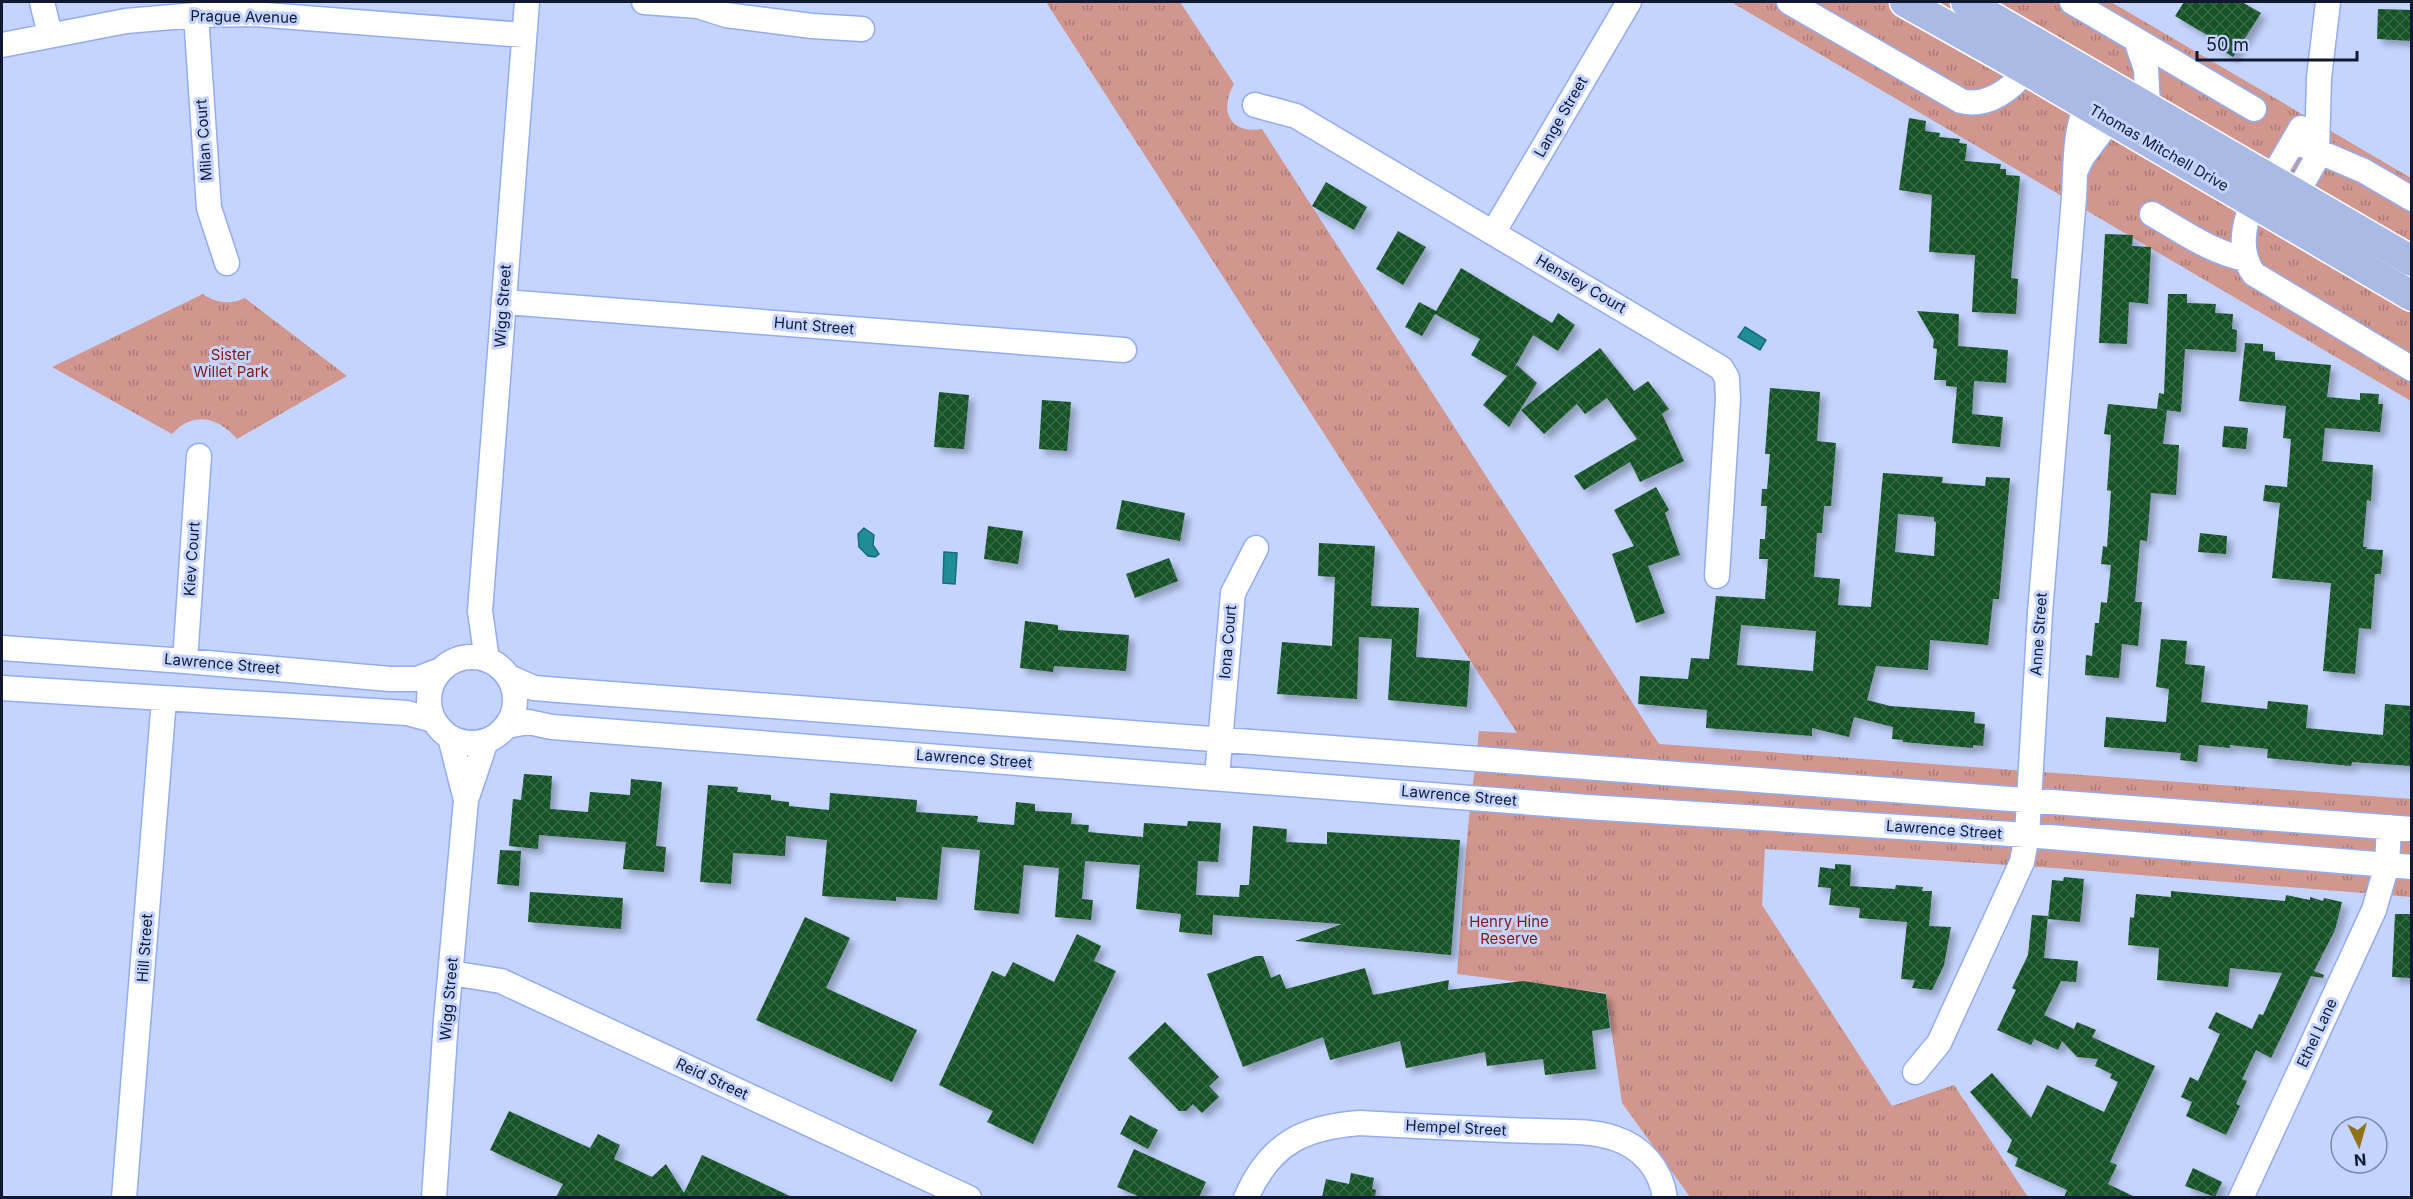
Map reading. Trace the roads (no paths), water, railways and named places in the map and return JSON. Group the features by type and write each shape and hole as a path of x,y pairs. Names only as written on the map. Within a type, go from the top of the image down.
{"main road":[{"name":"Thomas Mitchell Drive","path":"1905,2 2026,70 2412,296"},
{"name":"Thomas Mitchell Drive","path":"1966,2 2412,261"},
{"path":"2026,70 2043,45"},
{"path":"2098,113 2115,87"},
{"path":"2253,203 2271,178"},
{"path":"2253,203 2297,193"}],"street":[{"path":"42,2 50,36"},
{"name":"Wigg Street","path":"487,660 480,611 527,2"},
{"path":"644,2 698,6 726,15 801,25 862,29"},
{"name":"Lange Street","path":"1493,233 1629,2"},
{"path":"1789,2 1954,99 1967,103 1977,102 2007,90 2026,70"},
{"path":"2072,2 2254,109"},
{"path":"2297,193 2314,164 2317,152 2319,78 2328,2"},
{"name":"Prague Avenue","path":"2,45 126,21 195,15 253,14 524,34"},
{"name":"Milan Court","path":"195,15 209,208 227,264"},
{"name":"Thomas Mitchell Drive","path":"2136,40 2146,69 2148,106"},
{"path":"2271,178 2306,117 2319,78"},
{"name":"Hensley Court","path":"1256,105 1296,116 1712,361 1725,373 1728,399 1717,576"},
{"name":"Anne Street","path":"1915,1072 1939,1043 1968,983 2019,871 2027,835 2040,613 2076,170 2098,113"},
{"path":"2294,141 2364,171 2412,199"},
{"path":"2253,203 2245,223 2244,236 2246,259 2254,274 2412,369"},
{"path":"2152,214 2211,248 2233,257 2246,259"},
{"name":"Hunt Street","path":"504,302 1124,351"},
{"name":"Kiev Court","path":"185,661 199,456"},
{"name":"Iona Court","path":"1217,777 1233,593 1256,548"},
{"name":"Wigg Street","path":"449,665 480,611"},
{"name":"Lawrence Street","path":"2,648 390,679 417,679 449,665"},
{"path":"441,728 429,708 429,694 433,681 449,665 472,657 495,664 509,677 534,688 2400,828"},
{"path":"2,688 407,713 467,743 486,741 498,735 507,726 513,714 515,702 514,689 509,677"},
{"name":"Hill Street","path":"124,1197 164,699"},
{"path":"858,750 860,713"},
{"name":"Lawrence Street","path":"507,726 528,722 552,727 1683,812 2027,835 2412,867"},
{"name":"Wigg Street","path":"441,728 466,800"},
{"name":"Wigg Street","path":"434,1197 466,800 486,741"},
{"path":"1683,812 1685,773"},
{"name":"Ethel Lane","path":"2241,1197 2374,910 2400,828"},
{"name":"Reid Street","path":"452,972 501,981 969,1197"},
{"name":"Hempel Street","path":"1246,1197 1271,1158 1295,1138 1308,1131 1335,1125 1360,1123 1614,1137 1629,1145 1653,1164 1660,1176 1665,1197"}],"park label":[{"name":"Sister Willet Park","path":"231,364"},
{"name":"Henry Hine Reserve","path":"1509,930"}]}
